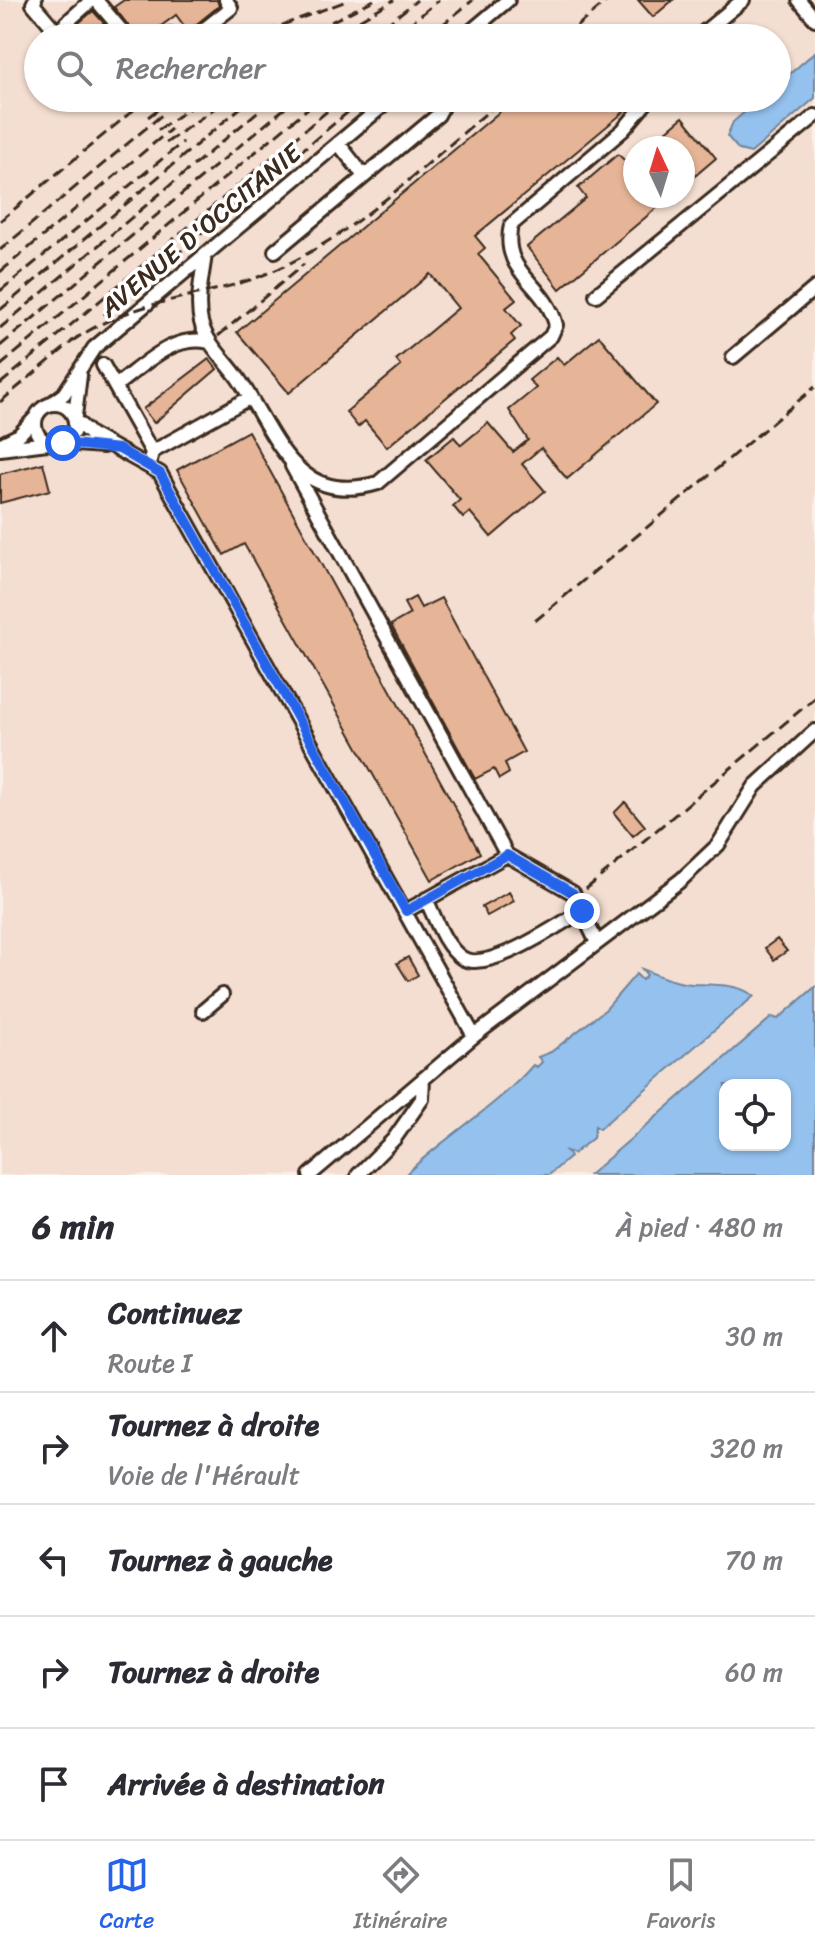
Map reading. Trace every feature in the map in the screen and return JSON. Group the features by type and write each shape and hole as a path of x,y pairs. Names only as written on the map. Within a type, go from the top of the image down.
{"street":[{"path":"35,0 33,4 50,24"},
{"path":"206,24 231,8 226,0"},
{"path":"480,24 508,0"},
{"path":"714,24 743,0"},
{"path":"799,0 815,19"},
{"path":"66,23 96,1 118,24"},
{"name":"AVENUE D'OCCITANIE","path":"0,447 19,435 64,394 94,348 375,112"},
{"path":"275,251 440,112"},
{"path":"289,461 313,481 337,488 358,489 378,483 551,336 556,325 552,308 513,261 507,245 511,225 623,130 638,112"},
{"path":"596,295 815,116"},
{"path":"338,143 364,176"},
{"path":"205,255 201,321 209,342 239,378 289,461 507,855 573,893 597,943"},
{"path":"733,357 815,288"},
{"path":"115,386 173,344 192,338 209,342"},
{"path":"103,365 150,459 474,1036"},
{"name":"AVENUE D'OCCITANIE","path":"0,447 63,443 75,430 81,372"},
{"path":"49,405 60,404 90,434 119,449 150,459 249,398"},
{"path":"36,417 39,436 47,443"},
{"path":"63,443 119,449"},
{"path":"310,1175 474,1036 681,880 718,845 755,786 815,731"},
{"path":"406,911 507,855"},
{"path":"426,899 450,946 463,959 479,962 497,957 582,911"},
{"path":"203,1011 222,995"},
{"path":"358,1175 394,1139 422,1099 423,1079"}],"shaded area":[{"path":"0,0 815,0 815,987 589,1175 549,1175 570,1157 565,1151 568,1149 573,1154 594,1133 596,1126 599,1129 614,1117 740,1010 741,989 713,982 692,984 667,979 646,970 648,975 641,980 635,974 606,1009 539,1057 542,1062 536,1068 533,1065 483,1113 452,1132 405,1175 0,1175"}],"water":[{"path":"815,52 815,98 751,153 739,150 727,136 733,122 745,112 791,112 791,73"},
{"path":"642,969 679,982 733,987 754,996 599,1129 595,1126 593,1138 573,1154 566,1151 570,1157 549,1175 405,1175 503,1095 533,1065 537,1067 542,1062 538,1057 551,1052 606,1009 636,974 642,980 647,975"},
{"path":"815,987 815,1175 589,1175 772,1017 778,1019"}],"building":[{"path":"124,0 217,0 219,6 197,24 183,24 176,15 164,24 127,24 114,7"},
{"path":"638,0 673,0 653,17"},
{"path":"93,11 104,23 103,24 78,24"},
{"path":"499,112 624,112 475,236 485,248 478,254 516,300 506,308 521,326 511,335 515,340 387,447 365,421 358,427 346,412 401,366 396,360 458,308 430,274 289,393 237,332"},
{"path":"683,117 716,158 695,176 695,136 660,136"},
{"path":"618,154 623,159 623,208 657,208 560,289 527,247 586,198 578,188"},
{"path":"599,336 656,404 567,479 541,448 522,464 545,491 491,537 470,512 463,518 453,506 460,500 426,460 454,437 461,445 488,423 513,452 528,440 509,410 536,388 529,380 557,357 564,365"},
{"path":"209,359 217,369 154,423 143,409"},
{"path":"248,431 480,853 432,880 244,544 224,555 177,470"},
{"path":"43,463 50,490 0,503 0,474"},
{"path":"415,597 421,608 441,598 524,752 505,763 509,773 499,779 494,769 475,779 391,625 410,614 404,603"},
{"path":"625,802 645,826 633,836 614,813"},
{"path":"509,892 514,901 487,916 482,907"},
{"path":"777,939 787,951 774,960 765,948"},
{"path":"408,957 418,975 408,981 397,963"}],"railway":[{"path":"285,24 349,0"},
{"path":"327,24 374,0"},
{"path":"352,24 394,0"},
{"path":"387,24 417,0"},
{"path":"410,24 439,0"},
{"path":"443,24 473,0"},
{"path":"580,24 608,0"},
{"path":"0,221 131,112"},
{"path":"148,117 155,112"},
{"path":"158,130 184,112"},
{"path":"166,143 209,112"},
{"path":"0,310 235,112"},
{"path":"0,328 257,112"},
{"path":"0,346 280,112"},
{"path":"0,366 303,112"},
{"path":"0,384 326,112"},
{"path":"104,315 348,112"},
{"path":"71,342 123,314 256,278 312,251 398,190 488,112"},
{"path":"0,250 163,114"},
{"path":"0,272 171,129"},
{"path":"0,291 183,142"},
{"path":"218,336 304,264"},
{"path":"0,402 80,335"},
{"path":"535,621 815,387"},
{"path":"586,889 815,698"}],"route":[{"path":"63,443 89,443 119,449 160,473 406,911 507,855 573,893 582,911"}]}
